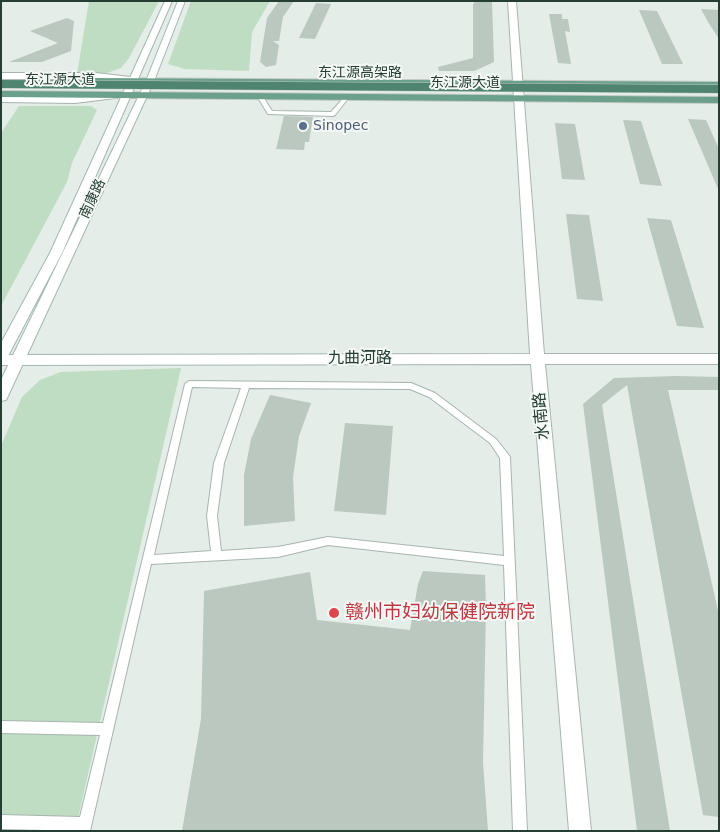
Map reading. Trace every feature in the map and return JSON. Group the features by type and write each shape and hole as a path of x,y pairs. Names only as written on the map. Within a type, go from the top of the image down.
{"highway":[{"name":"东江源高架路","path":"1,84 719,89"},
{"name":"东江源高架路","path":"1,90 719,94"}],"main road":[{"name":"东江源大道","path":"1,80 150,81 519,90 719,100"},
{"name":"东江源大道","path":"1,94 347,96 719,85"}],"street":[{"name":"南康路","path":"1,356 56,253 169,1"},
{"name":"南康路","path":"1,396 150,81 182,1"},
{"name":"水南路","path":"512,1 537,358 580,831"},
{"path":"1,76 96,76 134,81"},
{"path":"1,99 75,100 128,94"},
{"name":"九曲河路","path":"1,360 719,359"}],"lane":[{"path":"260,96 270,113 297,114 333,114 347,96"},
{"path":"1,822 84,827 189,384 411,386 432,394 493,441 504,457 520,831"},
{"path":"217,556 212,516 219,463 246,384"},
{"path":"147,560 278,552 328,541 509,560"},
{"path":"1,727 107,729"}],"green space":[{"path":"89,1 159,1 129,58 121,68 107,73 77,74"},
{"path":"191,1 270,1 252,32 249,71 185,69 168,64"},
{"path":"19,106 91,106 97,110 72,163 67,182 1,306 1,133"},
{"path":"181,368 75,831 1,831 1,446 22,397 40,380 61,372"}],"building":[{"path":"279,1 294,1 283,17 279,41 273,41 279,45 276,65 266,67 260,62 267,18"},
{"path":"476,1 492,1 494,62 474,71 439,71 438,67 473,58 473,4"},
{"path":"316,3 331,4 315,39 299,38"},
{"path":"701,9 719,10 719,39 708,22"},
{"path":"639,10 657,11 683,64 662,64"},
{"path":"549,14 562,14 562,19 568,19 570,32 565,31 571,64 558,63"},
{"path":"67,18 74,21 71,51 42,62 9,62 58,43 30,31"},
{"path":"284,116 313,117 309,142 305,142 304,150 276,149"},
{"path":"688,119 706,120 719,149 719,191"},
{"path":"623,120 641,121 662,186 640,184"},
{"path":"555,123 575,124 585,180 562,179"},
{"path":"566,214 589,215 603,301 577,299"},
{"path":"647,218 671,220 704,328 677,326"},
{"path":"719,377 719,390 668,390 719,615 719,817 703,815 627,385 602,405 670,831 637,831 583,404 614,378"},
{"path":"270,395 311,403 299,436 293,477 295,521 244,526 244,475 251,439"},
{"path":"345,423 393,426 386,515 334,511"},
{"path":"423,571 485,575 483,762 488,831 182,831 201,719 204,591 310,572 317,620 410,630 418,584"}],"place":[{"name":"Sinopec","path":"303,126"},
{"name":"赣州市妇幼保健院新院","path":"334,613"}]}
